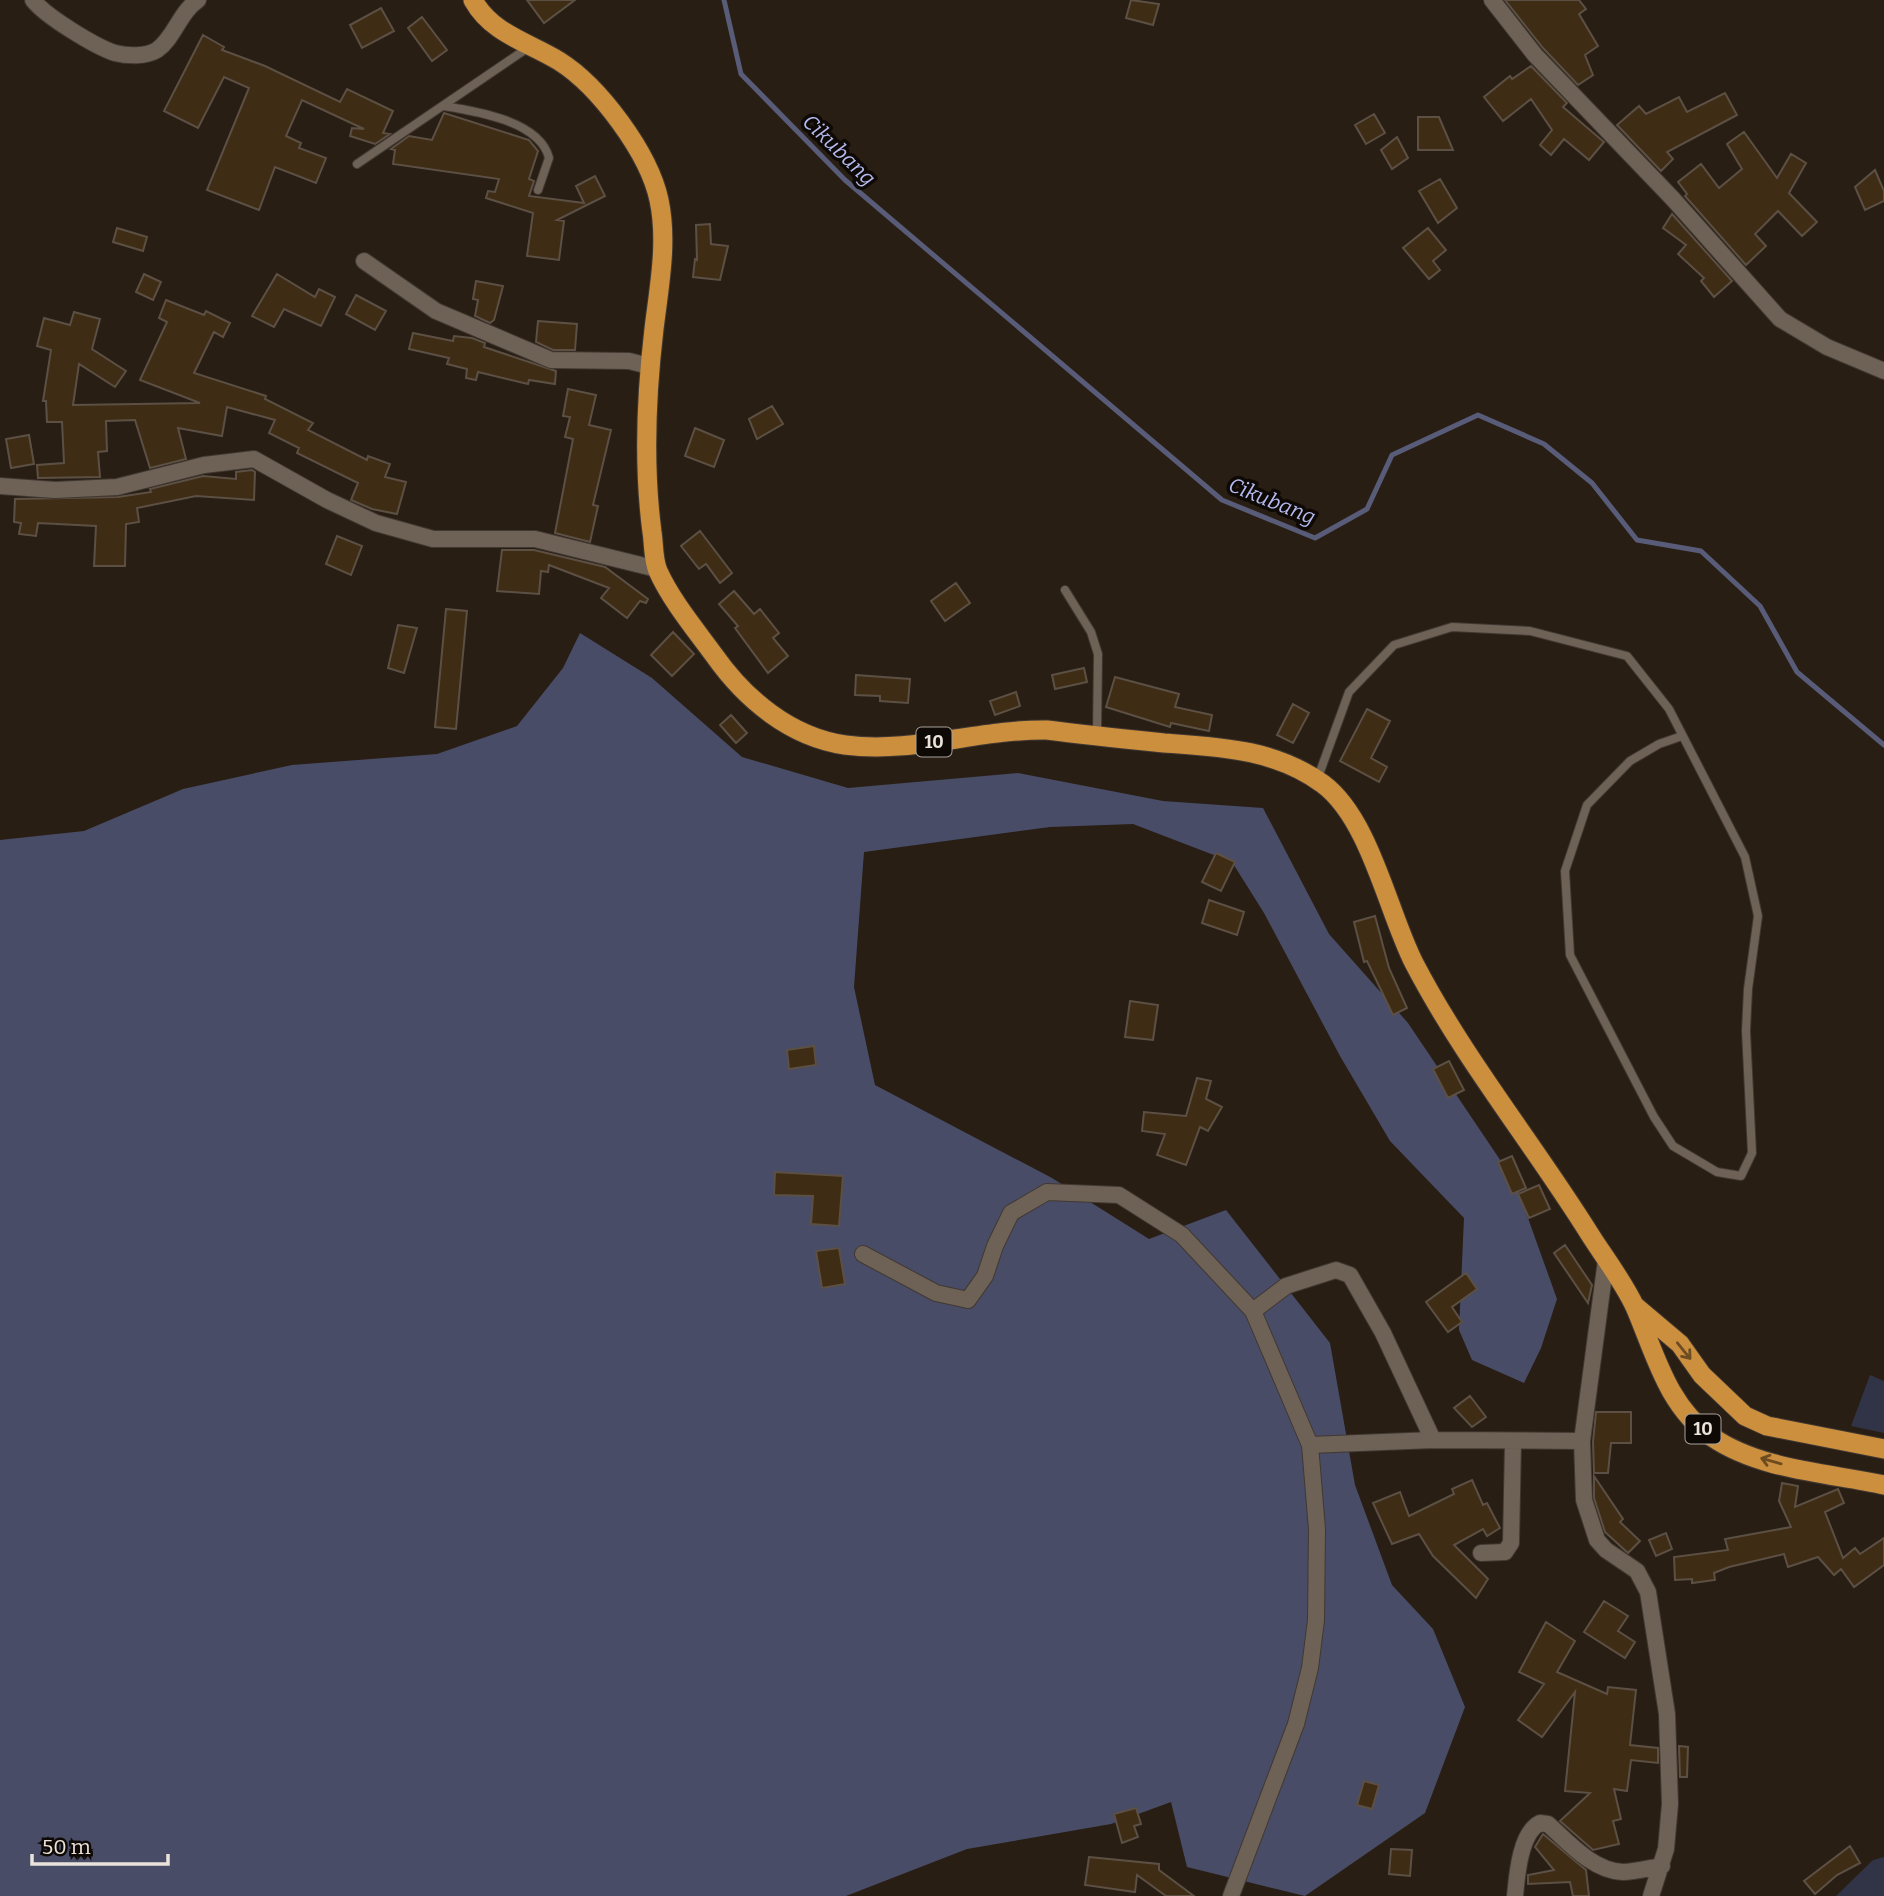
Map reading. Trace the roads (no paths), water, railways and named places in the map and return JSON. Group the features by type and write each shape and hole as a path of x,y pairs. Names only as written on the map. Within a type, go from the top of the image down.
{"highway":[{"name":"10","path":"473,0 497,28 583,78 609,105 637,152 659,198 663,235 649,366 646,489 657,569 732,681 768,712 806,735 844,745 890,748 1014,730 1226,747 1256,752 1293,765 1326,786 1356,824 1381,877 1408,950 1458,1042 1554,1177 1634,1305 1655,1365 1687,1415 1712,1437 1742,1452 1797,1468 1884,1485"},
{"name":"10","path":"1634,1305 1680,1345 1703,1375 1745,1416 1767,1426 1884,1449"}],"street":[{"path":"33,0 76,31 115,53 142,55 154,52 165,43 180,17 198,0"},
{"path":"1492,0 1535,55 1673,200 1780,319 1827,347 1884,372"},
{"path":"364,261 436,311 551,360 629,361 649,366"},
{"path":"0,486 55,490 117,487 158,479 204,465 254,459 327,500 376,523 433,540 535,539 657,569"},
{"path":"863,1254 936,1293 968,1300 985,1276 995,1246 1011,1213 1047,1192 1119,1195 1182,1234 1254,1311 1310,1445 1317,1529 1316,1620 1310,1668 1292,1735 1231,1896"},
{"path":"1606,1261 1582,1441 1584,1500 1589,1522 1606,1550 1637,1571 1648,1591 1667,1714 1670,1804 1662,1866 1651,1896"},
{"path":"1254,1311 1286,1286 1336,1270 1350,1275 1384,1333 1433,1440"},
{"path":"1310,1445 1433,1440 1513,1443 1582,1441"},
{"path":"1481,1553 1505,1552 1511,1544 1513,1443"},
{"path":"1515,1896 1519,1865 1530,1831 1540,1823 1548,1824 1585,1857 1613,1870 1622,1872 1662,1866"}],"lane":[{"path":"357,164 529,47"},
{"path":"444,106 492,113 541,142 549,158 538,190"},
{"path":"1065,590 1091,632 1098,654 1097,737"},
{"path":"1317,780 1349,692 1394,645 1452,627 1530,631 1627,656 1669,709 1745,857 1758,916 1748,989 1746,1031 1752,1153 1741,1176 1717,1171 1673,1146 1654,1117 1570,955 1566,871 1587,804 1630,761 1659,744 1682,736"}],"waterway":[{"name":"Cikubang","path":"724,0 741,74 845,180 1222,500 1315,538 1367,509 1392,455 1478,415 1544,444 1592,483 1637,540 1701,551 1760,606 1797,672 1884,745"}]}
